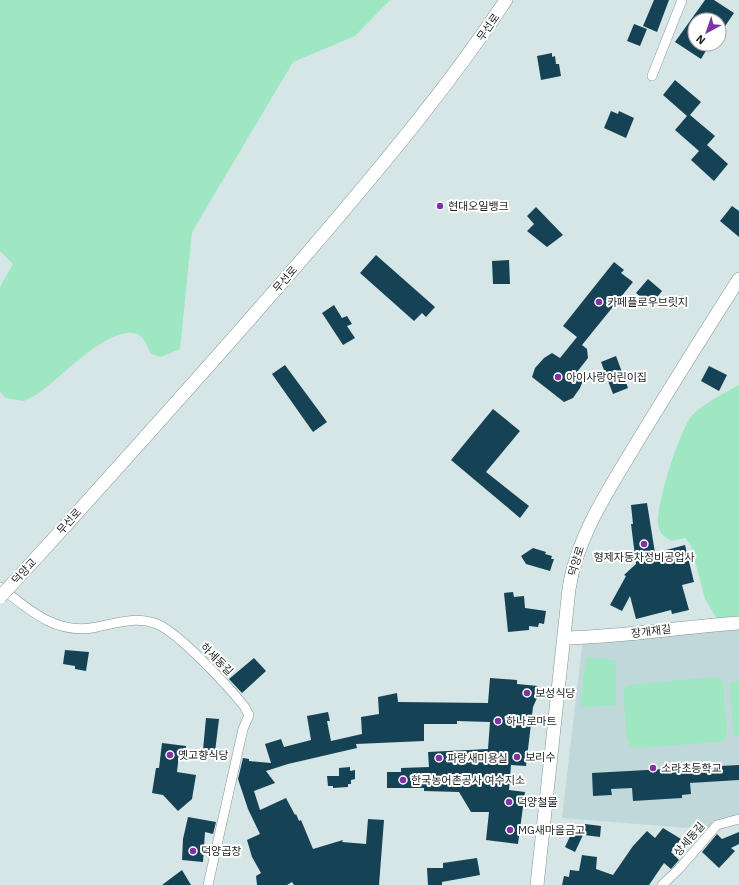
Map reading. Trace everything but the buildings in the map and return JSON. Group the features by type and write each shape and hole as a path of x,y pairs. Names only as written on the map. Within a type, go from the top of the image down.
{"street":[{"name":"무선로","path":"48,545 264,304 407,136 506,0"},
{"path":"652,76 682,0"},
{"name":"덕양로","path":"536,885 571,576 576,556 587,531 626,460 739,279"},
{"name":"덕양교","path":"0,597 48,545"},
{"name":"하세동길","path":"0,587 31,612 49,622 65,628 89,629 124,620 157,624 189,649 244,706 249,716 242,729 208,885"},
{"name":"장개재길","path":"564,638 601,637 701,625 739,623"},
{"name":"상세동길","path":"662,885 681,867 717,825 739,819"}],"shaded area":[{"name":"소라초등학교","path":"739,623 739,819 712,830 562,818 583,638"}],"green space":[{"path":"0,0 390,0 355,36 293,62 192,232 180,349 161,357 151,354 140,335 126,333 113,337 86,354 49,385 24,401 6,398 0,392 0,287 13,264 0,251"},
{"path":"739,385 739,623 720,624 705,599 691,546 685,538 672,541 662,534 659,530 658,515 669,469 680,437 686,425 691,417 706,404"},
{"path":"586,657 616,660 616,705 580,707"},
{"path":"714,677 721,679 723,683 727,732 724,740 720,742 637,748 630,746 627,739 623,693 627,685"},
{"path":"739,681 739,736 734,736 729,683"}],"place":[{"name":"현대오일뱅크","path":"440,206"},
{"name":"카페플로우브릿지","path":"599,302"},
{"name":"아이사랑어린이집","path":"558,377"},
{"name":"형제자동차정비공업사","path":"644,544"},
{"name":"보성식당","path":"527,693"},
{"name":"하나로마트","path":"498,721"},
{"name":"옛고향식당","path":"170,755"},
{"name":"보리수","path":"517,757"},
{"name":"파랑새미용실","path":"439,758"},
{"name":"소라초등학교","path":"653,768"},
{"name":"한국농어촌공사 여수지소","path":"403,780"},
{"name":"덕양철물","path":"509,802"},
{"name":"MG새마을금고","path":"510,830"},
{"name":"덕양곱창","path":"193,851"}]}
